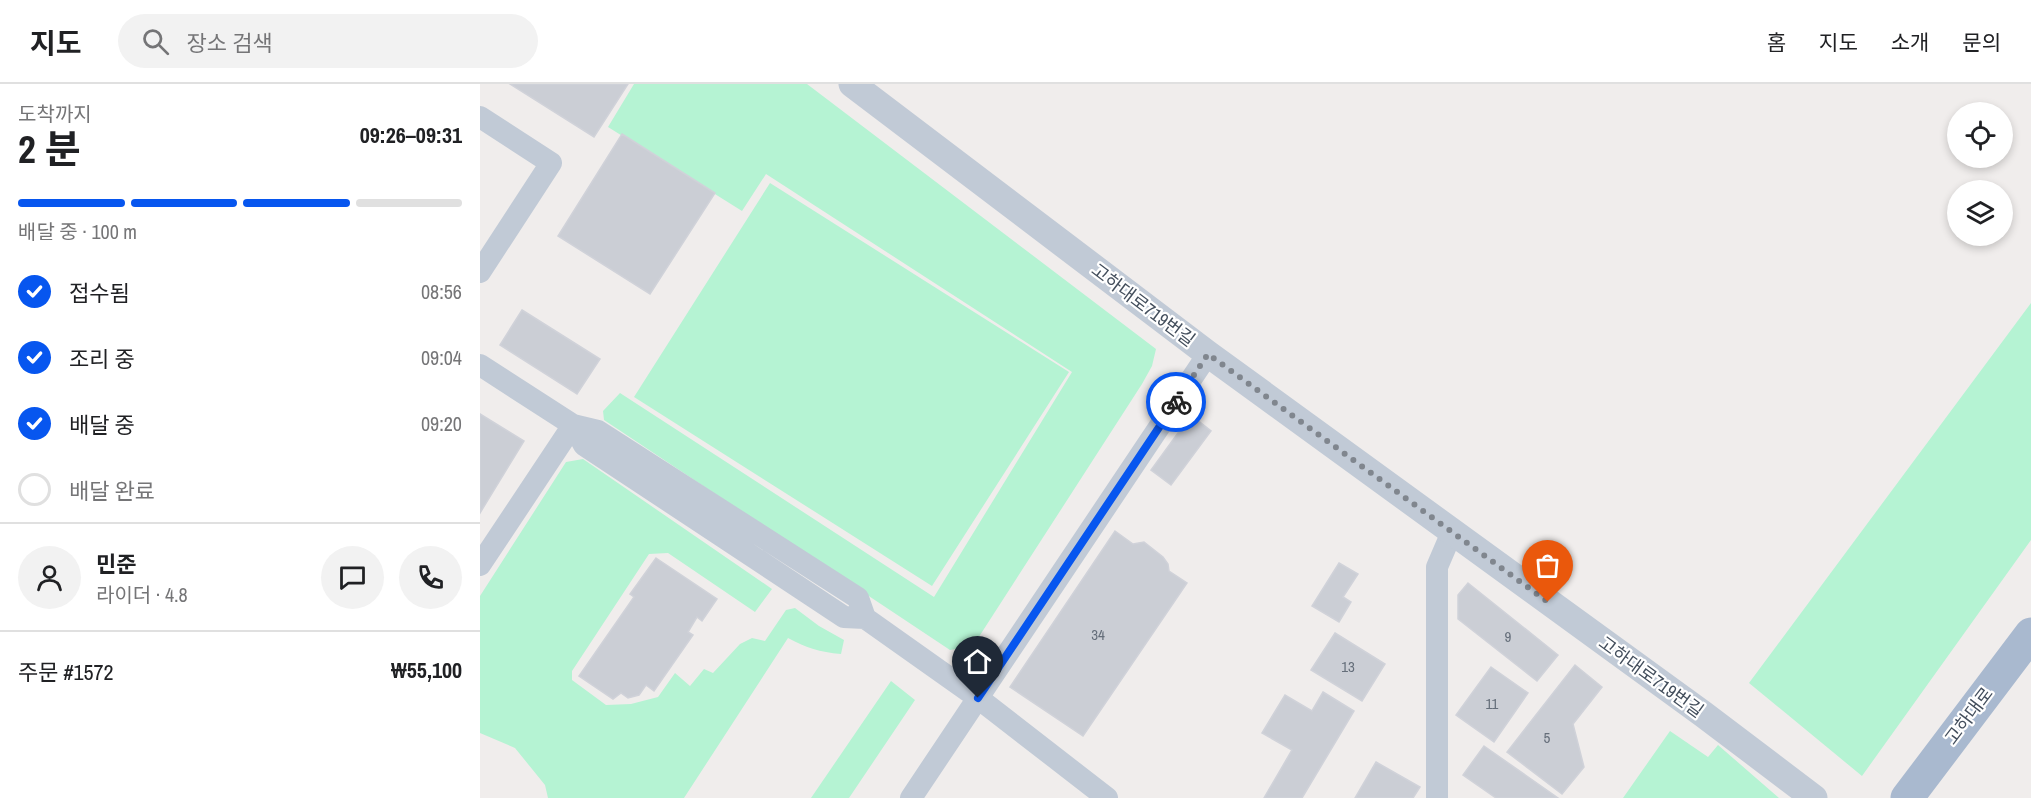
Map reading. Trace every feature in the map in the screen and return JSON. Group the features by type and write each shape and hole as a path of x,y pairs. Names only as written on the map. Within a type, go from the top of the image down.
{"main road":[{"name":"고하대로","path":"1906,798 2031,634"}],"street":[{"name":"고하대로719번길","path":"852,84 1208,354 1694,707 1814,798"},
{"path":"480,117 551,163 480,272"},
{"path":"911,798 1208,354"},
{"path":"480,365 573,425 598,431 858,598 866,618 978,698 1107,798"},
{"path":"480,565 573,425"},
{"path":"1437,798 1437,567 1452,532"}],"green space":[{"path":"634,84 807,84 1156,349 1152,366 1142,384 973,646 950,650 604,420 603,411 620,393 934,597 1072,372 766,174 742,211 608,127"},
{"path":"770,183 1069,372 932,586 634,397"},
{"path":"2031,303 2031,540 1862,776 1749,683"},
{"path":"583,459 772,589 755,612 668,553 649,554 572,671 572,680 606,705 631,704 658,697 675,673 690,686 704,669 713,673 740,644 752,638 765,641 786,610 795,608 819,626 844,640 841,654 813,649 788,638 684,798 548,798 545,785 515,748 480,733 480,596 566,462"},
{"path":"891,681 915,700 849,798 811,798"},
{"path":"1670,731 1708,757 1718,745 1779,798 1623,798"}],"building":[{"path":"510,84 628,84 594,137"},
{"path":"622,134 715,193 650,294 558,236"},
{"path":"522,310 600,359 577,394 500,345"},
{"path":"480,414 524,441 480,513"},
{"path":"1191,415 1211,431 1171,485 1151,470"},
{"path":"1115,531 1133,544 1144,542 1163,557 1168,564 1169,571 1187,583 1083,736 1010,687"},
{"path":"656,558 717,599 702,621 697,617 688,632 693,635 654,691 646,685 639,695 628,698 621,693 613,699 579,676 634,597 630,594"},
{"path":"1339,563 1358,574 1343,597 1351,602 1339,622 1312,606"},
{"path":"1468,583 1558,655 1537,681 1458,619 1458,595"},
{"path":"1335,633 1385,664 1362,701 1311,670"},
{"path":"1575,665 1602,687 1573,724 1584,767 1562,794 1507,752"},
{"path":"1491,667 1528,693 1494,742 1456,715"},
{"path":"1323,692 1354,711 1302,798 1264,798 1292,750 1262,733 1285,695 1312,711"},
{"path":"1484,746 1558,798 1496,798 1463,775"},
{"path":"1376,762 1420,787 1413,798 1355,798"}],"way so far":[{"path":"1176,402 1208,354 1548,602"}],"route":[{"path":"978,698 1176,402"}]}
